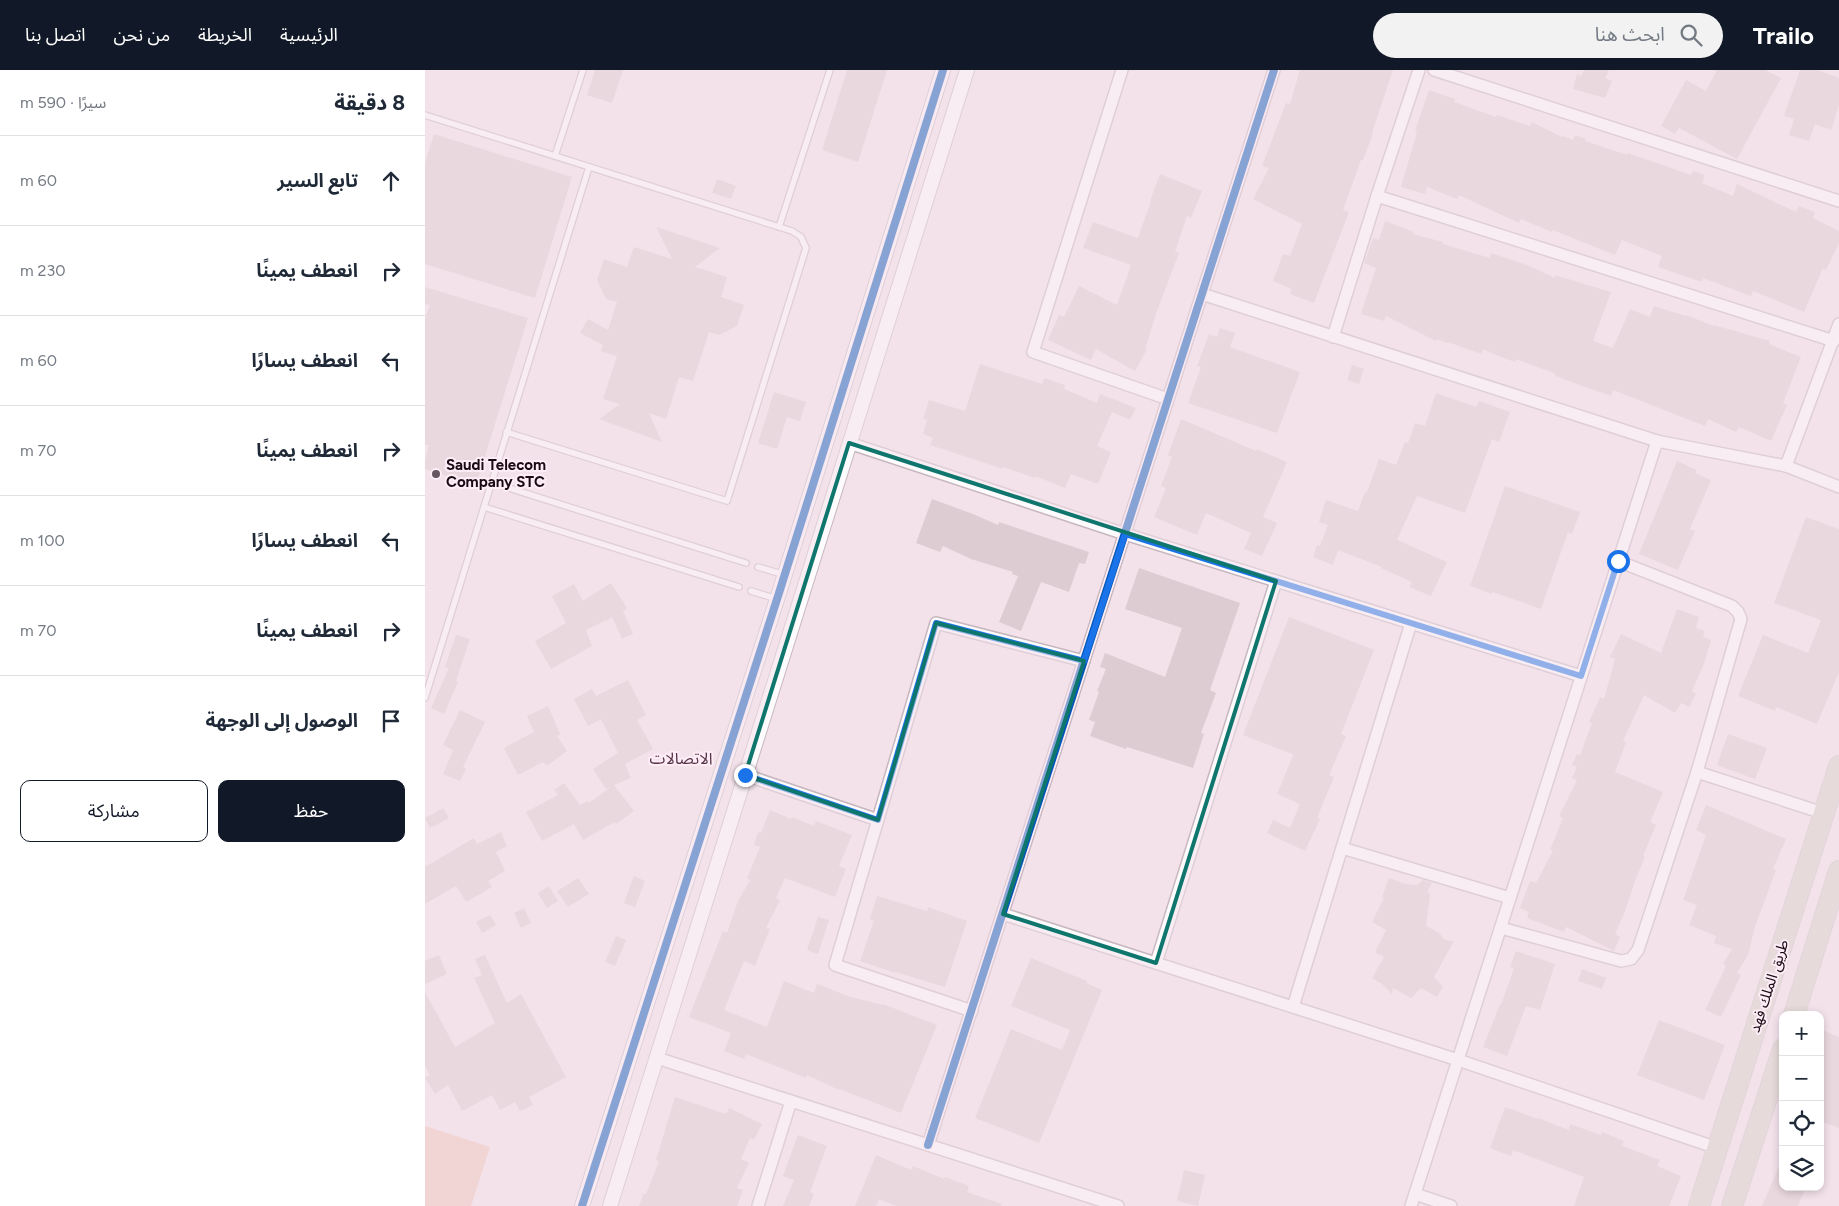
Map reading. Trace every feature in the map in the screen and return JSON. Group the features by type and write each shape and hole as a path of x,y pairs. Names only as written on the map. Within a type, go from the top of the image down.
{"highway":[{"name":"طريق الملك فهد","path":"1699,1206 1839,766"},
{"path":"1794,1011 1839,871"},
{"path":"1732,1206 1781,1056"}],"street":[{"path":"582,1206 785,575 943,70"},
{"path":"610,1206 967,70"},
{"path":"1122,70 1033,352 1168,399"},
{"path":"929,1145 1274,70"},
{"path":"1333,337 1419,70"},
{"path":"1434,70 1839,201"},
{"path":"1377,196 1834,341"},
{"path":"1202,294 1657,441 1786,466 1839,487"},
{"path":"1786,466 1839,324"},
{"path":"1411,1206 1657,441"},
{"path":"849,443 1125,534 1581,676"},
{"path":"1501,928 1621,961 1631,959 1638,950 1697,772 1741,619 1738,612 1732,606 1618,561"},
{"path":"1156,963 1276,581"},
{"path":"972,1011 835,965 936,623 1084,661"},
{"path":"1293,1007 1411,623"},
{"path":"1697,772 1823,813"},
{"path":"745,775 878,820"},
{"path":"1342,848 1510,898"},
{"path":"1003,914 1458,1060 1717,1148"},
{"path":"657,1058 1117,1206"},
{"path":"758,1206 791,1101"},
{"path":"1415,1194 1451,1206"}],"lane":[{"path":"555,156 583,70"},
{"path":"779,227 831,70"},
{"path":"425,115 792,231 801,237 806,248 727,501 506,432"},
{"path":"425,698 490,482 589,167"},
{"path":"490,482 746,563"},
{"path":"483,506 739,587"},
{"path":"758,567 785,575"},
{"path":"751,591 777,599"}],"highlighted area":[{"path":"849,443 1276,581 1156,963 1003,914 1084,661 936,623 878,820 745,775"}],"shaded area":[{"path":"425,1126 490,1147 471,1206 425,1206"}],"building":[{"path":"595,70 623,70 612,103 587,95"},
{"path":"847,70 887,70 858,162 822,150"},
{"path":"1300,70 1393,70 1373,134 1363,160 1361,160 1343,210 1349,212 1314,303 1290,294 1292,289 1273,281 1283,254 1290,256 1302,224 1253,199 1269,168 1262,166 1286,103 1290,104"},
{"path":"1584,70 1609,70 1605,78 1612,81 1605,98 1573,89 1577,74 1581,76"},
{"path":"1717,70 1765,70 1781,78 1737,159 1679,128 1675,134 1661,126 1686,80 1706,91"},
{"path":"1800,70 1817,70 1839,78 1839,105 1831,130 1815,124 1809,141 1789,135 1794,119 1784,116"},
{"path":"1429,90 1455,99 1454,102 1496,117 1497,115 1530,126 1532,122 1562,137 1573,140 1575,135 1586,139 1585,141 1627,155 1628,153 1691,175 1693,171 1705,175 1702,183 1733,196 1737,184 1796,212 1799,206 1815,212 1813,218 1839,231 1839,243 1826,270 1823,268 1804,312 1753,291 1751,296 1703,278 1702,282 1658,267 1662,256 1622,240 1615,255 1521,219 1519,223 1459,195 1457,199 1427,187 1425,194 1401,187 1417,132 1415,131"},
{"path":"434,134 572,177 535,298 425,264 425,163"},
{"path":"1160,174 1202,191 1191,218 1187,216 1175,252 1179,253 1157,311 1145,349 1147,349 1135,371 1096,349 1091,360 1048,340 1059,315 1064,317 1079,286 1117,305 1131,265 1083,248 1093,222 1138,238"},
{"path":"717,179 736,186 731,199 712,193"},
{"path":"1385,221 1414,232 1413,234 1443,242 1443,244 1490,258 1491,253 1527,265 1555,278 1555,275 1611,292 1593,341 1613,348 1630,309 1650,317 1654,306 1686,315 1714,326 1770,341 1769,344 1801,357 1783,403 1787,405 1771,441 1739,427 1736,432 1708,419 1705,426 1613,390 1611,396 1555,376 1556,374 1516,359 1515,362 1483,349 1481,354 1448,342 1437,339 1436,341 1386,316 1384,321 1361,314 1376,268 1364,263 1373,238 1379,240"},
{"path":"656,227 720,248 695,267 727,277 721,297 744,305 737,326 719,335 709,332 693,381 679,377 666,419 649,413 662,442 599,419 620,404 603,399 617,356 601,351 603,345 580,333 588,319 608,330 617,302 606,299 597,280 604,259 627,267 634,247 672,259"},
{"path":"425,287 528,318 476,485 425,469 429,445 425,445 425,319 430,305 425,304"},
{"path":"1220,328 1235,333 1230,347 1300,372 1277,433 1188,403 1201,367 1197,366 1209,334 1217,337"},
{"path":"980,364 1042,384 1044,378 1065,385 1064,389 1097,403 1100,394 1136,408 1130,420 1112,412 1097,446 1111,452 1098,484 1071,474 1065,488 1035,476 1035,478 1003,467 1003,469 930,445 933,438 923,434 927,420 923,419 929,400 965,411"},
{"path":"1352,365 1364,369 1359,384 1347,380"},
{"path":"774,392 806,402 800,421 787,417 777,449 758,443"},
{"path":"1436,393 1476,407 1479,401 1510,412 1499,442 1492,439 1465,513 1417,496 1397,540 1447,562 1431,596 1409,587 1412,582 1382,567 1338,550 1333,565 1313,557 1317,545 1320,546 1328,525 1319,522 1326,500 1358,511 1379,459 1396,465 1405,442 1408,443 1415,423 1425,426"},
{"path":"1181,419 1287,462 1263,517 1277,523 1262,556 1244,549 1251,533 1206,513 1197,535 1154,517 1166,488 1161,486 1172,457 1168,455"},
{"path":"1677,461 1697,470 1695,473 1711,480 1690,529 1695,531 1678,570 1639,554"},
{"path":"1505,486 1580,512 1572,534 1568,532 1541,609 1470,586"},
{"path":"932,499 998,525 999,522 1089,552 1085,564 1079,563 1069,592 1041,582 1021,631 999,622 1018,576 1012,574 1013,572 971,559 943,546 940,552 916,543"},
{"path":"1806,517 1839,529 1839,672 1817,724 1776,707 1775,711 1738,696 1763,635 1808,653 1821,620 1774,603"},
{"path":"1139,568 1240,603 1210,690 1216,693 1201,733 1204,734 1193,768 1127,747 1126,749 1090,736 1095,722 1089,720 1099,692 1097,691 1106,669 1100,667 1105,653 1165,677 1182,628 1125,609"},
{"path":"611,583 627,608 623,611 633,634 622,639 612,617 586,630 592,646 551,669 535,641 566,623 552,596 574,584 583,601"},
{"path":"1677,609 1699,617 1696,628 1705,631 1703,637 1711,640 1704,664 1692,691 1696,694 1689,707 1681,703 1675,713 1644,695 1623,741 1626,742 1615,772 1663,792 1650,822 1656,825 1615,934 1620,937 1614,951 1566,927 1564,932 1527,918 1529,912 1520,908 1530,881 1536,883 1553,851 1550,850 1563,818 1559,816 1577,780 1572,778 1577,767 1572,765 1577,754 1580,755 1592,723 1589,722 1600,697 1604,699 1615,659 1610,657 1621,634 1661,653"},
{"path":"1289,617 1374,650 1341,734 1346,736 1329,775 1334,777 1317,818 1320,819 1305,851 1267,833 1273,820 1290,828 1300,804 1277,794 1293,756 1292,754 1243,735"},
{"path":"456,635 470,639 456,681 458,682 444,714 431,708 449,668 445,667"},
{"path":"628,680 646,715 637,720 653,749 625,764 631,778 614,785 634,811 616,824 615,822 583,840 574,824 542,841 526,812 558,795 554,790 564,783 580,805 588,801 589,803 612,786 606,789 593,769 618,753 601,719 588,726 574,699 592,689 596,696"},
{"path":"548,706 560,734 557,736 567,751 547,766 543,762 518,775 504,748 534,732 527,716"},
{"path":"460,710 485,722 463,767 466,769 460,781 443,774 453,750 443,745"},
{"path":"1728,734 1767,748 1755,779 1717,765"},
{"path":"1706,805 1786,839 1773,869 1776,870 1755,927 1748,955 1737,973 1741,975 1721,1017 1705,1010 1726,966 1723,964 1732,949 1714,943 1716,936 1689,925 1697,905 1683,900 1706,835 1696,830"},
{"path":"443,808 449,818 430,828 425,818"},
{"path":"770,810 814,826 816,821 852,835 839,866 846,869 835,897 785,878 776,898 780,900 766,928 770,929 755,966 744,961 724,1010 767,1027 784,981 814,993 817,984 848,996 883,1004 937,1025 901,1113 839,1090 807,1075 806,1078 746,1054 744,1059 724,1051 731,1033 689,1017 723,931 727,933 738,901 750,880 747,878 760,847 754,845 758,832 761,833"},
{"path":"501,832 507,846 496,852 505,871 488,881 492,887 466,902 456,886 425,904 425,867 474,838 477,844"},
{"path":"634,876 645,881 635,907 624,903"},
{"path":"578,878 589,894 568,907 557,891"},
{"path":"1389,878 1405,884 1417,885 1423,880 1432,883 1427,892 1430,894 1426,926 1439,933 1445,940 1454,941 1434,977 1443,987 1437,997 1421,988 1411,998 1393,988 1392,994 1382,984 1372,978 1384,957 1375,952 1386,930 1372,922 1384,898 1382,897"},
{"path":"549,886 558,901 547,908 538,893"},
{"path":"877,896 927,911 928,907 967,921 945,987 860,961 874,921 870,919"},
{"path":"524,908 531,923 521,928 514,913"},
{"path":"490,915 496,925 482,933 476,922"},
{"path":"818,917 829,920 818,954 807,950"},
{"path":"616,936 626,940 615,966 605,962"},
{"path":"1516,951 1555,964 1540,1010 1526,1006 1507,1056 1483,1047 1514,968 1510,967"},
{"path":"439,955 447,974 425,984 425,961"},
{"path":"485,955 507,1003 521,994 566,1077 529,1097 533,1105 520,1111 515,1102 500,1110 492,1095 462,1111 448,1085 435,1094 425,1078 430,1075 425,1066 425,992 455,1047 495,1023 474,978 482,975 475,959"},
{"path":"1031,958 1087,981 1086,983 1102,990 1039,1143 975,1118 1011,1029 1062,1050 1070,1030 1011,1006"},
{"path":"1582,969 1606,978 1602,989 1578,981"},
{"path":"1659,1020 1725,1045 1704,1100 1637,1075"},
{"path":"1824,1031 1839,1037 1839,1128 1824,1122"},
{"path":"675,1097 726,1114 729,1108 762,1124 754,1140 750,1138 741,1159 749,1163 737,1188 743,1190 737,1206 639,1206 644,1193 646,1194 659,1161 656,1160"},
{"path":"1505,1107 1569,1130 1570,1124 1601,1135 1602,1132 1624,1141 1622,1146 1660,1160 1657,1166 1681,1176 1669,1206 1574,1206 1584,1177 1513,1150 1511,1156 1490,1148"},
{"path":"798,1135 827,1146 810,1192 814,1194 809,1206 783,1206 794,1180 783,1176"},
{"path":"876,1155 911,1170 913,1166 944,1179 945,1177 969,1186 967,1192 1002,1204 1001,1206 896,1206 879,1199 876,1206 855,1206"},
{"path":"1779,1166 1779,1191 1804,1191 1798,1206 1762,1206"},
{"path":"1184,1170 1205,1175 1198,1206 1177,1201"}],"cycle path":[{"path":"582,1206 779,593 943,70"},
{"path":"928,1145 1274,70"}],"place":[{"name":"Saudi Telecom Company STC","path":"436,474"}],"district":[{"name":"الاتصالات","path":"681,758"}],"route":[{"path":"745,775 878,820 936,623 1084,661 1125,534 1581,676 1618,561"}]}
